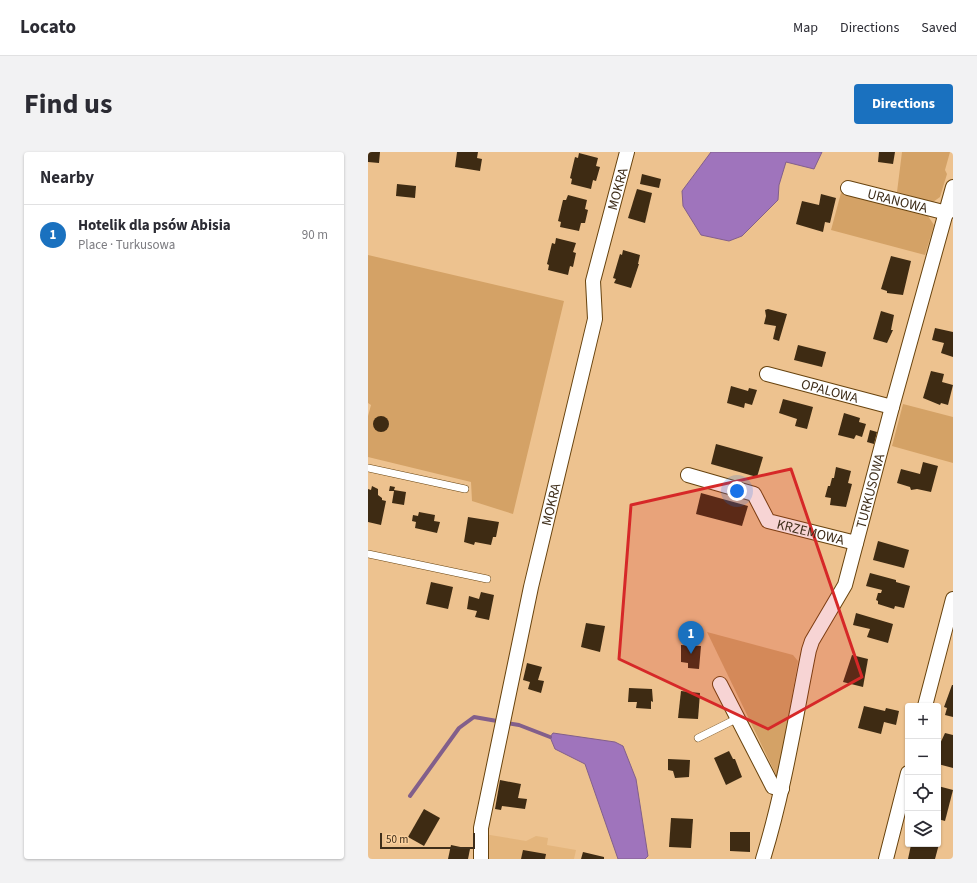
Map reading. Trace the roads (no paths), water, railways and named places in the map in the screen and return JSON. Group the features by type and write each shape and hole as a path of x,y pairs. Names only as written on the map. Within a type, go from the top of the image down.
{"street":[{"name":"MOKRA","path":"481,859 481,828 527,603 594,319 593,281 627,152"},
{"name":"TURKUSOWA","path":"763,859 775,820 782,789 812,641 846,585 892,407 953,187"},
{"name":"URANOWA","path":"848,188 946,213"},
{"name":"OPALOWA","path":"767,374 892,407"},
{"name":"KRZEMOWA","path":"688,475 754,494 768,521 856,543"},
{"path":"926,703 953,599"},
{"path":"720,684 773,787 782,789"},
{"path":"886,859 907,775"}],"lane":[{"path":"368,468 465,489"},
{"path":"368,554 487,579"},
{"path":"698,738 738,718"}],"waterway":[{"path":"410,796 459,728 474,717 497,721"},
{"path":"507,723 519,725 550,737"}],"place":[{"name":"Hotelik dla psów Abisia","path":"691,654"}]}
